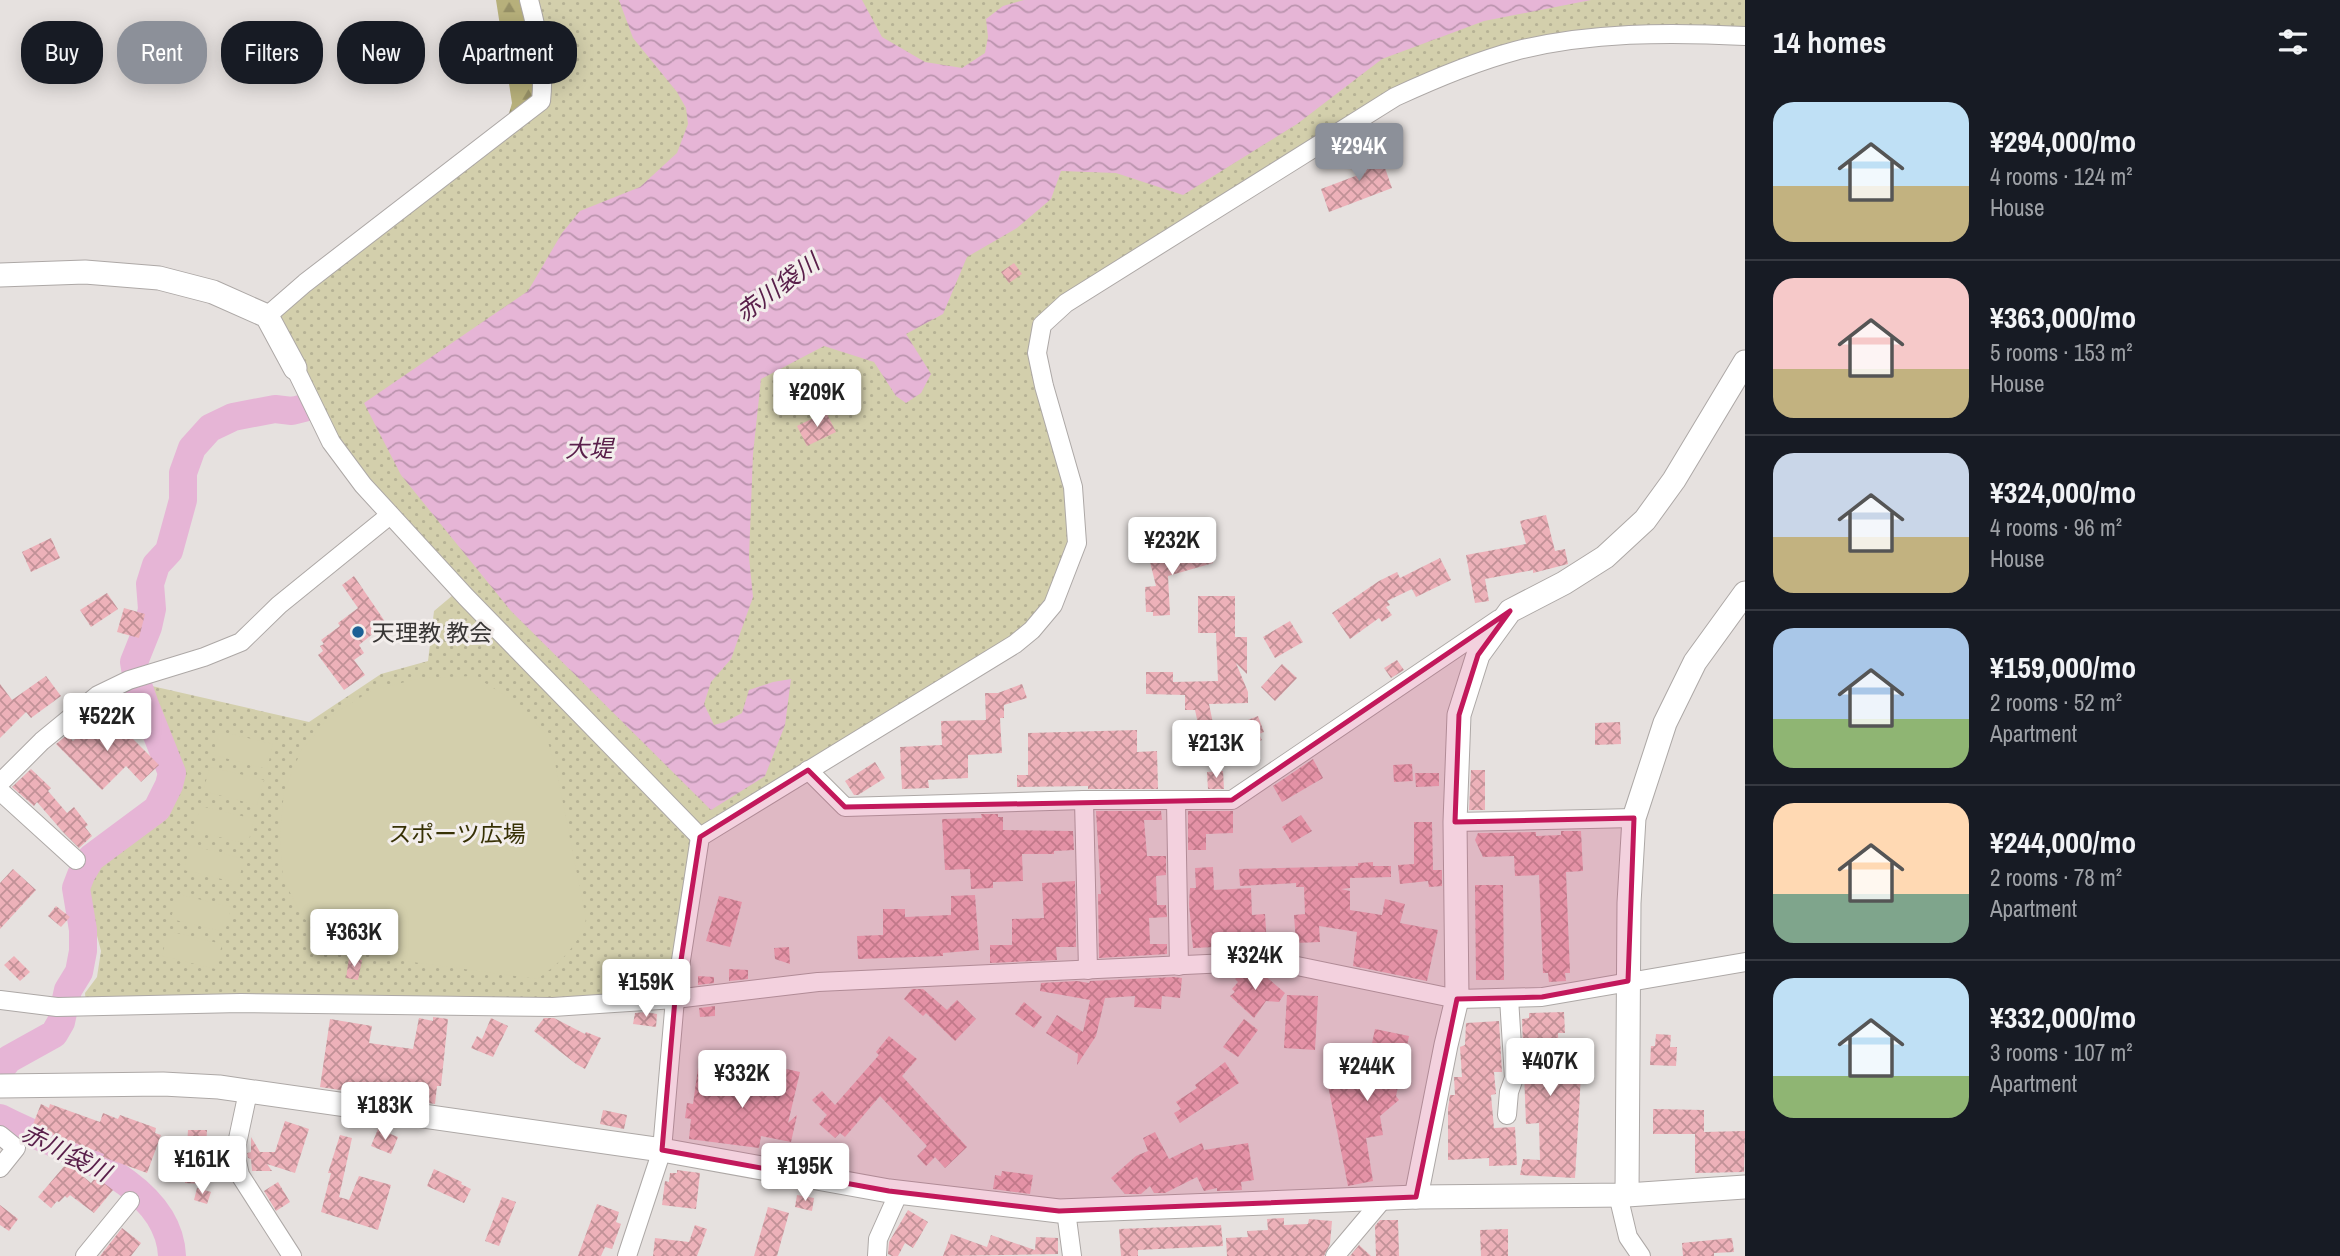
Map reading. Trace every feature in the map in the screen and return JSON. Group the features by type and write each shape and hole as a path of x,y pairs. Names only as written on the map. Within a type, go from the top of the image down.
{"street":[{"path":"267,316 305,283 541,101 544,77 540,43 529,0"},
{"path":"627,1256 662,1150 674,999 701,837 1015,644 1032,630 1053,605 1077,543 1073,487 1037,352 1042,325 1066,303 1395,97 1437,77 1516,51 1581,40 1659,33 1745,36"},
{"path":"0,275 85,272 159,278 213,292 267,316 331,442 363,485 466,597 701,837"},
{"path":"808,770 845,807 1084,800 1232,800 1510,611 1564,583 1605,557 1645,520 1674,480 1745,362"},
{"path":"0,783 42,741 98,695 129,680 204,657 241,642 279,605 390,515"},
{"path":"1642,1256 1628,1237 1623,1195 1629,904 1634,818 1664,723 1695,662 1745,593"},
{"path":"1416,1197 1457,999 1455,822 1459,715 1478,655 1510,611"},
{"path":"0,791 76,859"},
{"path":"1084,800 1088,970"},
{"path":"1176,802 1179,966"},
{"path":"1455,822 1634,818"},
{"path":"0,1000 57,1007 242,1003 553,1007 674,999 818,982 1273,961 1457,999 1509,998 1542,996 1745,962"},
{"path":"1507,1115 1509,1092 1514,1078 1509,998"},
{"path":"6,1086 191,1084 662,1150 900,1192 1066,1211 1416,1197 1623,1195 1745,1187"},
{"path":"248,1092 235,1153 240,1175 292,1256"},
{"path":"0,1135 16,1148 0,1168"},
{"path":"877,1256 878,1240 900,1192"},
{"path":"1335,1256 1384,1198"},
{"path":"85,1256 130,1201"},
{"path":"1066,1211 1072,1256"}],"highlighted area":[{"path":"1510,611 1478,655 1459,715 1455,822 1634,818 1628,981 1542,997 1457,999 1416,1197 1059,1211 889,1191 662,1150 675,999 700,837 808,770 845,807 1232,800"}],"green space":[{"path":"496,0 529,0 531,21 499,21"},
{"name":"スポーツ広場","path":"529,0 1745,0 1745,36 1581,40 1437,77 1042,325 1037,352 1077,543 1032,630 701,837 675,999 86,1006 85,993 97,977 101,951 87,897 88,874 98,858 141,828 165,806 176,782 176,758 143,684 309,722 381,674 428,661 434,611 459,590 363,485 267,316 541,101 539,84 577,84 577,21 531,21"},
{"path":"509,84 539,84 541,101 504,131 512,103"},
{"name":"スポーツ広場","path":"474,676 522,706 545,734 555,763 586,919 584,928 568,953 537,979 390,959 345,950 303,918 283,879 280,835 284,791 301,751 329,717 372,690 422,678"},
{"path":"219,731 273,744 267,769 213,755"},
{"path":"210,767 264,780 257,805 203,791"},
{"path":"200,806 254,819 248,844 194,831"},
{"path":"190,845 244,859 238,883 184,870"},
{"path":"177,894 231,907 225,932 171,919"},
{"path":"168,931 222,944 216,969 162,956"}],"water":[{"name":"大堤","path":"619,0 862,0 882,37 925,62 962,68 985,53 988,37 986,19 1003,6 1024,0 1591,0 1484,21 1382,59 1297,124 1183,195 1116,173 1061,171 1051,199 1017,228 967,257 943,314 906,334 931,374 921,393 906,403 896,396 874,362 824,346 761,379 753,454 749,557 753,597 731,659 711,682 704,704 714,725 725,722 742,713 749,690 791,679 785,725 765,776 711,810 511,611 401,475 364,403 528,291 562,233 580,211 640,187 677,153 688,124 686,108 677,92 633,38"}],"building":[{"path":"1378,148 1392,188 1329,212 1321,189 1366,172 1359,155"},
{"path":"1014,263 1022,274 1009,283 1001,272"},
{"path":"826,412 836,432 807,446 797,426"},
{"path":"1546,515 1555,551 1565,549 1568,564 1533,573 1533,570 1485,579 1489,601 1475,603 1466,555 1526,544 1520,521"},
{"path":"51,538 60,558 31,572 22,552"},
{"path":"1208,546 1213,563 1168,576 1170,615 1153,616 1153,612 1146,612 1145,587 1156,586 1150,562"},
{"path":"1440,558 1451,580 1416,597 1412,589 1387,601 1390,605 1386,607 1392,615 1382,622 1379,618 1350,639 1332,613 1379,581 1397,572 1400,578"},
{"name":"天理教 教会","path":"354,576 386,623 359,645 364,653 354,660 365,675 344,690 318,655 323,651 320,646 324,644 321,640 358,608 342,585"},
{"path":"107,593 118,609 91,627 80,610"},
{"path":"1198,596 1235,596 1235,637 1247,637 1247,674 1236,663 1248,692 1248,703 1209,704 1215,733 1258,716 1264,732 1259,734 1262,740 1236,751 1239,756 1217,765 1202,727 1199,728 1195,710 1185,710 1185,695 1146,694 1146,672 1173,672 1173,682 1218,681 1216,633 1198,633"},
{"path":"124,608 145,614 139,638 117,632"},
{"path":"1290,621 1303,642 1275,658 1263,637"},
{"path":"1397,660 1404,670 1391,678 1384,668"},
{"path":"1282,664 1297,678 1275,701 1261,687"},
{"path":"46,676 61,696 31,718 26,712 0,738 0,684 12,700"},
{"path":"1022,684 1027,698 1004,705 1004,718 1000,718 1002,753 968,755 968,778 928,780 929,788 902,789 900,747 942,745 941,721 986,720 985,693 998,693"},
{"path":"102,713 112,723 115,721 159,765 141,782 126,766 102,790 56,744 67,735 73,741"},
{"path":"1620,722 1621,744 1595,745 1595,723"},
{"path":"1137,730 1137,752 1157,751 1158,789 1017,787 1017,775 1028,775 1028,733"},
{"path":"1313,759 1323,778 1282,802 1273,786"},
{"path":"875,762 885,778 854,795 845,781"},
{"path":"1412,764 1413,781 1394,782 1393,765"},
{"path":"31,769 51,788 48,791 67,813 74,807 88,825 85,827 92,836 79,848 37,802 34,806 12,787"},
{"path":"1471,770 1485,770 1485,810 1469,810"},
{"path":"1223,771 1224,789 1208,789 1207,772"},
{"path":"1415,773 1439,773 1439,786 1416,787"},
{"path":"1096,811 1161,811 1162,820 1144,820 1147,856 1166,856 1166,875 1156,876 1157,905 1166,905 1167,917 1149,918 1150,944 1167,944 1167,954 1099,958 1098,894 1101,894"},
{"path":"1188,811 1233,811 1233,833 1206,834 1206,850 1188,850"},
{"path":"981,814 998,814 998,817 1003,817 1003,830 1073,831 1074,850 1054,851 1054,854 1022,854 1023,881 993,882 993,888 971,889 970,869 945,870 942,819 982,818"},
{"path":"1301,815 1312,831 1292,843 1282,827"},
{"path":"1414,822 1432,822 1433,870 1442,870 1442,886 1429,887 1428,881 1400,884 1398,865 1414,864"},
{"path":"1561,831 1581,831 1583,871 1566,872 1570,973 1565,973 1566,981 1549,982 1548,973 1543,973 1539,875 1515,876 1514,856 1483,857 1475,840 1478,833 1536,832 1536,836 1561,835"},
{"path":"1373,862 1373,866 1391,866 1391,877 1350,878 1350,888 1341,889 1350,891 1350,910 1382,915 1385,899 1405,904 1400,923 1438,930 1427,981 1353,966 1357,932 1319,926 1320,942 1296,943 1294,915 1305,914 1304,887 1296,887 1296,883 1240,886 1239,869 1358,866 1358,863"},
{"path":"1213,867 1214,890 1251,888 1252,915 1265,914 1267,946 1252,947 1252,951 1236,951 1236,946 1193,948 1190,888 1196,888 1195,868"},
{"path":"13,869 36,890 0,929 0,883"},
{"path":"1075,881 1076,947 1056,947 1057,960 990,963 990,945 1012,945 1012,919 1044,918 1042,883"},
{"path":"1475,885 1503,885 1504,980 1476,980"},
{"path":"975,895 979,950 943,953 943,956 858,959 857,936 883,935 883,909 905,909 905,917 951,915 951,896"},
{"path":"719,896 742,902 730,947 706,941"},
{"path":"56,906 70,917 61,927 48,916"},
{"path":"789,947 790,964 775,959 774,948"},
{"path":"14,956 30,972 20,981 4,965"},
{"path":"349,958 362,960 358,980 346,978"},
{"path":"729,969 748,970 748,979 729,981"},
{"path":"1262,973 1285,993 1279,1002 1266,1001 1254,1018 1230,996 1235,992 1232,989 1240,974"},
{"path":"698,976 714,977 714,983 698,985"},
{"path":"1182,978 1180,998 1162,996 1161,1009 1134,1007 1135,996 1105,998 1096,1036 1077,1065 1078,1054 1046,1033 1057,1015 1083,1032 1090,1000 1040,991 1041,983 1089,983"},
{"path":"912,989 923,989 947,1010 957,1000 976,1019 955,1041 926,1013 923,1016 904,999"},
{"path":"1287,995 1318,996 1315,1050 1284,1048"},
{"path":"1024,1002 1042,1017 1034,1028 1015,1014"},
{"path":"715,1006 715,1016 700,1017 699,1008"},
{"path":"1564,1012 1565,1033 1558,1033 1559,1074 1581,1075 1575,1178 1520,1175 1523,1159 1540,1160 1539,1123 1526,1124 1522,1019 1529,1018 1529,1013"},
{"path":"635,1013 657,1014 656,1027 633,1024"},
{"path":"433,1017 448,1019 441,1086 437,1086 435,1104 320,1087 330,1019 372,1026 369,1043 413,1049 419,1018 433,1021"},
{"path":"491,1018 508,1026 493,1057 471,1048 477,1036 482,1039"},
{"path":"544,1018 554,1018 585,1034 586,1032 601,1038 585,1069 534,1031"},
{"path":"1244,1019 1258,1030 1238,1057 1223,1047"},
{"path":"1499,1021 1502,1072 1494,1072 1496,1094 1491,1095 1494,1128 1515,1127 1517,1165 1489,1166 1489,1158 1448,1160 1448,1108 1450,1095 1455,1095 1454,1077 1462,1077 1460,1047 1465,1045 1466,1023"},
{"path":"1375,1029 1409,1036 1396,1096 1399,1100 1380,1116 1383,1135 1366,1138 1373,1181 1348,1186 1327,1080 1366,1073"},
{"path":"1656,1034 1671,1035 1670,1047 1677,1047 1676,1066 1650,1065 1651,1046 1655,1046"},
{"path":"889,1036 917,1059 902,1076 967,1147 945,1168 935,1157 926,1166 917,1156 927,1146 880,1096 845,1137 840,1133 835,1138 819,1124 827,1115 812,1100 822,1091 835,1105 879,1055 876,1052"},
{"path":"1225,1062 1239,1083 1180,1123 1174,1113 1181,1109 1176,1102 1197,1088 1195,1085"},
{"path":"698,1068 719,1071 717,1083 752,1087 752,1081 778,1085 782,1068 800,1072 788,1123 797,1115 791,1142 761,1136 759,1148 689,1139 691,1119 685,1118 687,1103 693,1104"},
{"path":"41,1104 49,1108 50,1104 100,1122 103,1113 118,1119 120,1115 156,1128 155,1133 161,1135 147,1173 32,1127"},
{"path":"1653,1109 1704,1110 1704,1132 1745,1131 1744,1172 1695,1173 1695,1134 1653,1134"},
{"path":"603,1110 627,1115 624,1129 600,1124"},
{"path":"285,1121 309,1129 295,1173 267,1164 272,1171 252,1171 251,1159 247,1153 251,1152 251,1137 260,1152 275,1152"},
{"path":"378,1129 398,1137 391,1154 371,1146"},
{"path":"188,1130 207,1130 204,1184 185,1183"},
{"path":"1155,1132 1169,1159 1202,1143 1204,1150 1248,1143 1254,1180 1241,1182 1242,1190 1217,1191 1217,1188 1204,1191 1197,1177 1165,1193 1154,1193 1150,1186 1141,1194 1125,1194 1111,1178 1136,1156 1148,1151 1143,1138"},
{"path":"340,1135 352,1138 339,1197 349,1200 359,1176 391,1185 378,1230 321,1212 331,1173 328,1173"},
{"path":"67,1163 91,1183 96,1177 113,1190 94,1213 70,1195 57,1201 51,1208 38,1197"},
{"path":"434,1169 471,1189 464,1203 427,1186"},
{"path":"677,1170 700,1173 696,1209 662,1205 665,1181 669,1182 670,1173 677,1173"},
{"path":"1002,1171 1033,1175 1030,1194 993,1189 995,1175 1001,1176"},
{"path":"278,1182 290,1202 276,1211 264,1191"},
{"path":"197,1188 211,1192 207,1204 194,1200"},
{"path":"797,1195 814,1198 812,1211 795,1207"},
{"path":"502,1197 516,1202 499,1246 485,1241"},
{"path":"597,1204 619,1212 616,1222 621,1224 612,1249 605,1247 601,1256 578,1256"},
{"path":"0,1205 18,1219 9,1231 0,1225"},
{"path":"768,1207 789,1213 777,1256 754,1256"},
{"path":"908,1210 928,1222 913,1248 905,1243 898,1256 892,1256 888,1254 889,1242"},
{"path":"1284,1218 1284,1225 1308,1224 1309,1219 1332,1221 1330,1244 1324,1256 1227,1256 1226,1238 1248,1237 1247,1231 1268,1230 1267,1219"},
{"path":"1380,1220 1398,1220 1399,1256 1376,1256 1375,1226"},
{"path":"695,1225 707,1229 697,1256 653,1256 655,1238 689,1242"},
{"path":"1221,1225 1223,1246 1138,1250 1138,1256 1121,1256 1119,1229"},
{"path":"122,1228 141,1243 131,1256 100,1256"},
{"path":"1508,1229 1508,1256 1481,1256 1480,1230"},
{"path":"951,1234 987,1247 991,1235 1035,1250 1036,1237 1058,1238 1058,1254 943,1256"},
{"path":"1732,1238 1734,1252 1714,1253 1714,1256 1683,1256 1682,1243"},
{"path":"1359,1245 1371,1256 1350,1256"}],"waterway":[{"name":"赤川袋川","path":"0,1075 2,1067 9,1059 54,1034 61,1022 68,990 79,972 83,951 83,930 76,888 81,875 91,858 157,809 169,785 172,773 138,685 134,662 152,609 150,584 156,565 169,551 183,500 183,473 192,448 210,428 233,417 275,409 292,411 304,408"},
{"name":"赤川袋川","path":"0,1118 106,1169 131,1186 152,1206 166,1229 172,1256"}],"place":[{"name":"天理教 教会","path":"358,632"}]}
